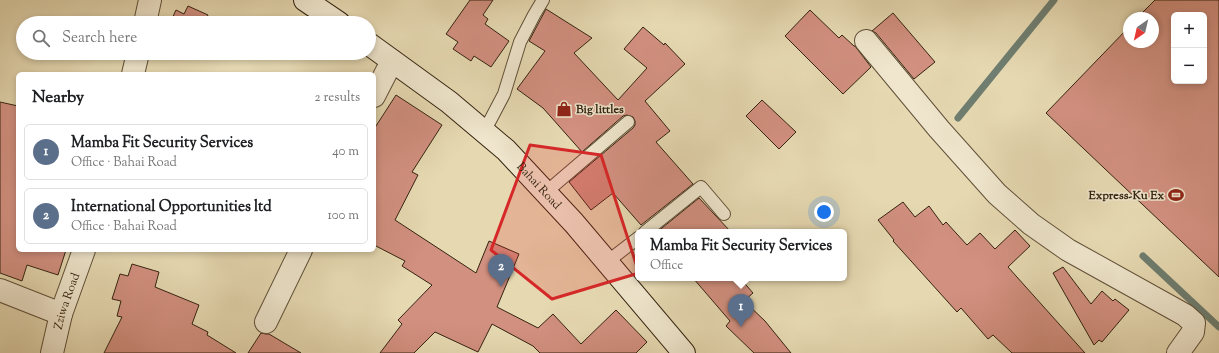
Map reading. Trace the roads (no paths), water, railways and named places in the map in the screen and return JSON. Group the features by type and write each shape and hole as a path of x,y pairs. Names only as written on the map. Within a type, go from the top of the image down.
{"street":[{"path":"147,16 150,0"},
{"path":"311,1 330,16"},
{"path":"866,41 939,129 997,194 1030,224 1068,250 1186,315 1194,323 1193,332 1178,353"},
{"name":"Bahai Road","path":"376,49 449,102 506,150 574,223 684,353"},
{"path":"133,72 136,60"},
{"path":"376,92 392,61"},
{"name":"Zziwa Road","path":"52,353 61,314 83,252"},
{"path":"266,322 300,252"},
{"path":"0,290 61,314"}],"lane":[{"path":"484,132 504,94 520,42 543,0"},
{"path":"545,193 628,122"},
{"path":"649,229 701,187 724,214"},
{"path":"607,262 635,240"}],"waterway":[{"path":"958,118 1054,0"},
{"path":"1143,256 1219,327"}],"place":[{"name":"Big littles","path":"564,109"},
{"name":"Express-Ku Ex","path":"1176,195"},
{"name":"International Opportunities ltd","path":"501,287"},
{"name":"Mamba Fit Security Services","path":"741,327"}]}
